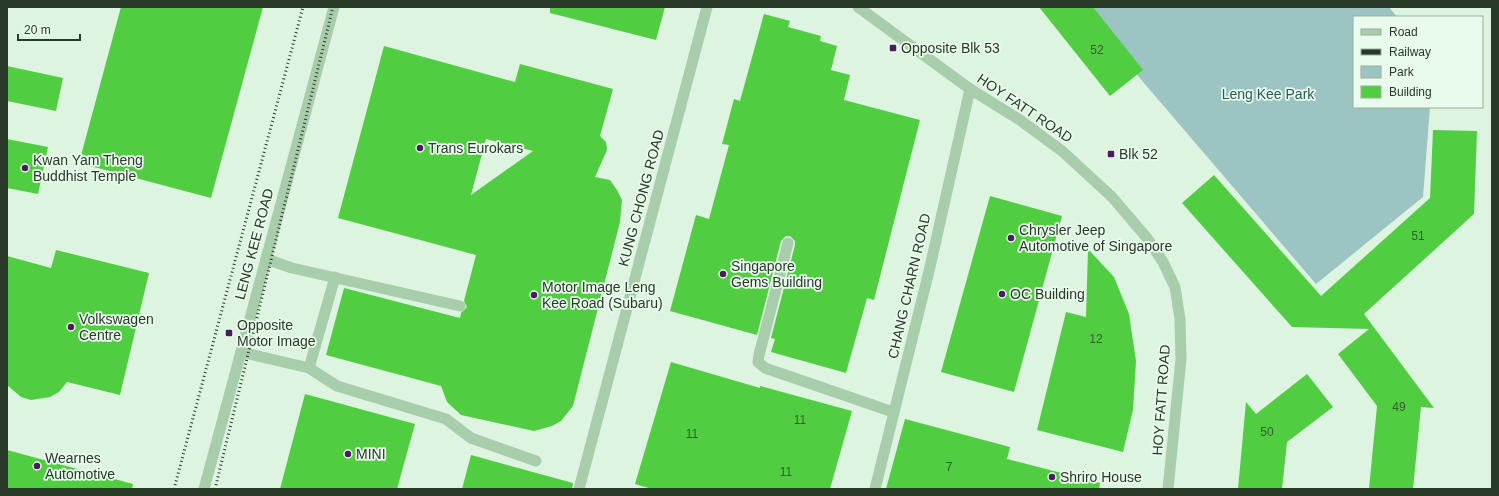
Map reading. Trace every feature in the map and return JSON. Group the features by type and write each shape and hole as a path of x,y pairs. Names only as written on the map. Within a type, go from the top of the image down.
{"street":[{"name":"LENG KEE ROAD","path":"204,489 334,7"},
{"name":"KUNG CHONG ROAD","path":"579,489 707,7"},
{"name":"HOY FATT ROAD","path":"858,7 970,89 1020,120 1062,151 1112,197 1147,238 1163,262 1175,287 1180,319 1181,360 1168,489"},
{"name":"CHANG CHARN ROAD","path":"875,489 930,267 970,89"},
{"path":"788,243 758,362 765,368 893,412"},
{"path":"266,259 292,268 460,306"},
{"path":"309,368 335,277"},
{"path":"241,352 309,368 337,386 446,419 471,438 536,461"}],"green space":[{"name":"Leng Kee Park","path":"1079,7 1389,7 1396,16 1353,16 1353,108 1430,108 1423,197 1316,284"}],"building":[{"path":"121,7 263,7 211,198 79,163"},
{"path":"550,7 665,7 656,40 550,13"},
{"path":"1039,7 1093,7 1143,70 1110,96"},
{"path":"764,14 790,21 788,27 821,36 820,41 837,46 831,70 850,75 844,100 920,120 874,300 867,298 846,373 771,352 775,339 771,338 795,245 795,241 790,236 786,236 781,241 757,335 670,311 696,215 709,219 729,145 722,144 734,99 740,101"},
{"path":"384,46 515,82 520,64 613,89 600,136 606,142 607,150 595,177 610,180 617,190 622,200 620,222 573,406 561,421 552,426 534,431 461,415 447,402 441,386 326,355 344,288 460,318 461,313 467,307 464,301 476,255 338,218","holes":["486,139 533,151 471,195"]},
{"path":"7,66 63,78 56,111 7,101"},
{"path":"1433,130 1477,131 1474,214 1364,314 1434,408 1421,407 1413,489 1369,489 1377,406 1338,354 1369,329 1292,327 1182,203 1214,175 1321,296 1430,198"},
{"name":"Kwan Yam Theng Buddhist Temple","path":"7,139 48,147 38,194 7,188"},
{"name":"OC Building","path":"990,196 1062,216 1014,392 941,372"},
{"path":"1088,249 1114,277 1129,314 1136,361 1133,410 1123,452 1037,430 1066,312 1086,317"},
{"name":"Volkswagen Centre","path":"56,250 149,273 120,395 67,382 59,392 50,397 31,400 21,397 7,385 7,256 51,268"},
{"path":"671,362 760,388 760,386 852,411 830,489 652,489 635,484"},
{"path":"1307,374 1333,407 1287,442 1282,489 1238,489 1246,402 1256,414"},
{"name":"MINI","path":"305,394 415,424 397,489 280,489"},
{"path":"905,419 1010,447 1007,459 1100,483 1099,489 886,489"},
{"name":"Wearnes Automotive","path":"7,450 133,484 132,489 7,489"},
{"path":"471,455 573,483 572,489 462,489"}],"railway":[{"path":"174,489 303,7"},
{"path":"215,489 333,7"}],"place":[{"name":"Opposite Blk 53","path":"893,48"},
{"name":"Trans Eurokars","path":"420,148"},
{"name":"Blk 52","path":"1111,154"},
{"name":"Kwan Yam Theng Buddhist Temple","path":"25,168"},
{"name":"Chrysler Jeep Automotive of Singapore","path":"1011,238"},
{"name":"Singapore Gems Building","path":"723,274"},
{"name":"OC Building","path":"1002,294"},
{"name":"Motor Image Leng Kee Road (Subaru)","path":"534,295"},
{"name":"Volkswagen Centre","path":"71,327"},
{"name":"Opposite Motor Image","path":"229,333"},
{"name":"MINI","path":"348,454"},
{"name":"Wearnes Automotive","path":"37,466"},
{"name":"Shriro House","path":"1052,477"}]}
